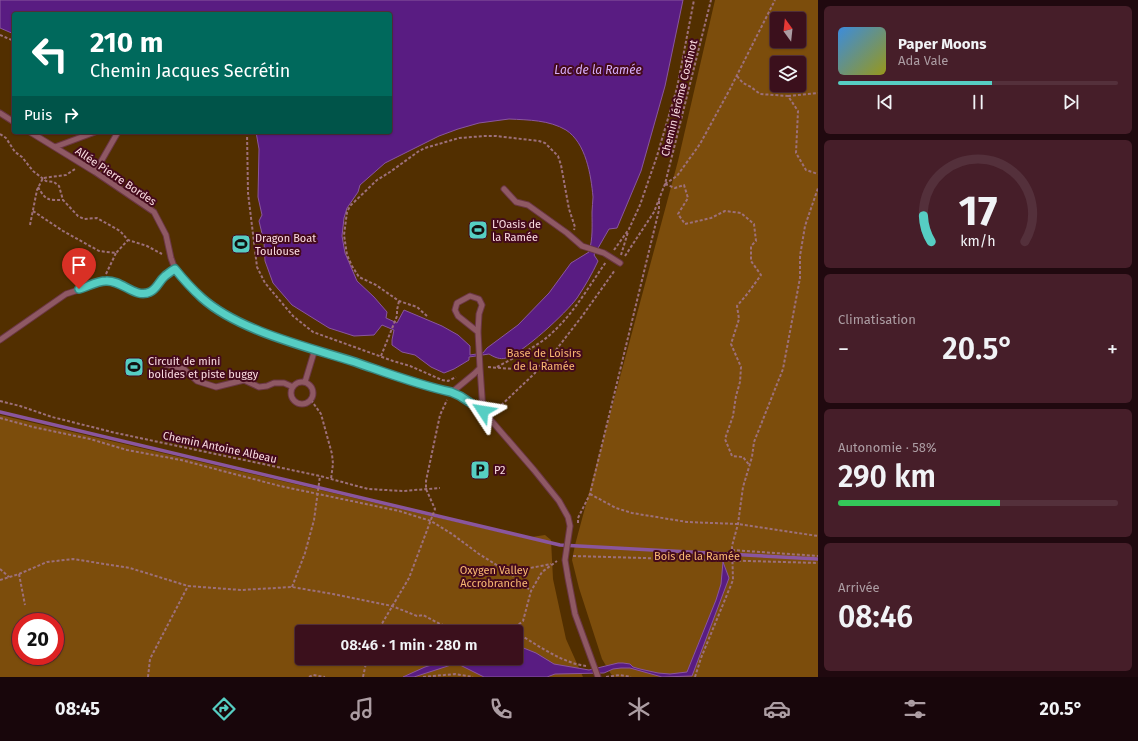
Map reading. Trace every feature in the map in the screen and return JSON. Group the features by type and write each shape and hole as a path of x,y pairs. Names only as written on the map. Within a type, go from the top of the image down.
{"lane":[{"path":"0,113 12,121"},
{"name":"Allée Pierre Bordes","path":"33,134 83,164 154,212 166,235 175,269 203,298 224,312 248,326 282,339 451,392 483,411 559,501 568,517 570,526 565,560 575,614 597,676"},
{"path":"55,147 83,134"},
{"path":"95,172 117,134"},
{"path":"504,189 516,202 528,205 571,236 582,246 604,253 620,264"},
{"path":"0,340 66,294 106,281 120,283 130,290 143,294 156,288 164,277 175,269"},
{"path":"478,332 458,316 455,310 457,303 470,296 480,299 482,305 479,314 478,347 483,411"},
{"path":"305,382 315,349"},
{"path":"165,364 184,369 197,381 216,387 244,380 259,387 274,383 284,383 292,387"},
{"path":"451,392 480,368"},
{"path":"305,382 311,386 313,393 311,400 305,404 299,404 293,400 291,394 292,387 298,383 305,382"}],"path":[{"path":"620,264 622,248 649,183 677,88 694,0"},
{"name":"Chemin Jérôme Costinot","path":"578,518 590,494 659,210 659,199 665,184 711,0"},
{"path":"665,184 677,176 700,144 737,76 775,0"},
{"path":"0,35 12,40"},
{"path":"737,76 743,83 752,87 760,94 788,96 818,92"},
{"path":"788,96 798,110 796,153 806,170 818,174"},
{"path":"0,134 6,138 15,152 22,157 33,171 46,181 54,182 58,186 63,200 78,216 84,219 97,218 120,231 128,240 147,246 171,258"},
{"path":"247,134 248,193 257,267 265,283 293,316 313,332 410,366 442,380 448,381 459,375"},
{"path":"427,316 417,307 399,301 376,285 359,277 347,255 344,235 347,212 350,206 377,180 419,151 459,138 496,136 546,143 558,156 561,165 569,209 576,227 571,236"},
{"path":"42,178 66,175 83,164"},
{"path":"30,225 38,187 42,178"},
{"path":"665,184 675,188 684,185 688,198 678,214 685,224 711,218 725,211 741,213 754,224 756,241 751,246 750,261 761,275 737,306 739,319 731,344 741,367 740,382 736,396 734,416 725,439 732,456 743,457 750,466"},
{"path":"38,187 45,198 50,200 63,200"},
{"path":"695,677 701,658 733,580 732,546 738,524 743,487 750,466 754,442 783,369 800,278 800,256 805,226 818,188"},
{"path":"33,211 63,231 99,251 116,253"},
{"path":"497,367 552,334 584,296 629,229"},
{"path":"106,281 106,276 116,253 128,240"},
{"path":"381,356 397,316 399,301"},
{"path":"480,368 497,367 525,370 539,366 549,359 583,315"},
{"path":"488,417 535,373 539,366"},
{"path":"380,625 408,578 435,509 426,489 426,480 440,415 451,392"},
{"path":"311,400 321,414 332,454 333,464 330,479"},
{"name":"Chemin Antoine Albeau","path":"0,401 52,417 116,433 320,476 368,489 403,491 440,488"},
{"path":"0,418 33,427 90,439 127,450 181,460 280,486 399,512 431,521 511,574 531,591"},
{"path":"292,587 305,553 314,520 320,476"},
{"path":"590,494 616,508 632,513 687,522 738,524 818,536"},
{"path":"732,551 818,556"},
{"path":"499,567 525,569 565,560 573,556 732,559 818,563"},
{"path":"0,580 47,562 73,559 130,568 188,586 240,590 292,587 333,594 392,606 417,616 423,615 443,625"},
{"path":"518,625 523,621 531,591 542,572 553,563"},
{"path":"0,569 9,577"},
{"path":"19,574 25,605"},
{"path":"148,677 150,659 188,586"},
{"path":"523,636 556,655 585,666 593,665"},
{"path":"362,677 365,665"},
{"path":"423,677 455,674 473,677"},
{"path":"309,677 312,675 325,677"},
{"path":"606,677 620,675 631,677"}],"green space":[{"name":"Base de Loisirs de la Ramée","path":"0,0 818,0 818,677 0,677"},
{"name":"Bois de la Ramée","path":"715,0 818,0 818,677 614,677 602,659 579,588 572,560 678,161"},
{"name":"Oxygen Valley Accrobranche","path":"0,415 525,538 545,535 551,540 553,579 566,639 583,677 0,677"}],"water":[{"name":"Lac de la Ramée","path":"0,0 683,0 665,86 641,171 617,228 609,229 594,255 598,261 577,298 533,341 513,355 504,359 497,358 489,354 469,357 469,360 444,373 431,367 415,355 402,352 392,345 394,330 382,325 374,335 354,336 329,328 292,305 273,283 265,261 264,242 259,221 262,215 258,197 259,149 256,134 392,134 392,12 12,12 12,33 0,28","holes":["509,119 539,121 553,124 566,130 573,136 583,151 589,170 593,197 592,232 589,252 571,263 549,293 518,325 487,348 483,353 470,355 470,346 458,335 442,326 404,310 397,323 386,318 387,312 357,281 345,253 342,236 344,218 347,208 358,192 360,185 385,163 439,136 458,129 479,123"]},
{"path":"723,562 729,578 692,676 662,677 630,668 621,668 613,669 604,673 555,674 547,677 484,677 460,665 523,665 523,648 536,653 554,664 589,670 623,663 658,673 670,674 687,672 721,584"},
{"path":"432,665 451,665 414,677 403,677"}],"waterway":[{"path":"0,412 560,545 818,559"}],"place":[{"name":"L'Oasis de la Ramée","path":"478,230"},
{"name":"Dragon Boat Toulouse","path":"241,244"},
{"name":"Circuit de mini bolides et piste buggy","path":"134,367"},
{"name":"P2","path":"480,470"}],"route":[{"path":"79,289 106,281 120,283 130,290 143,294 156,288 164,277 175,269 203,298 248,326 282,339 438,390 451,392 483,411"}]}
